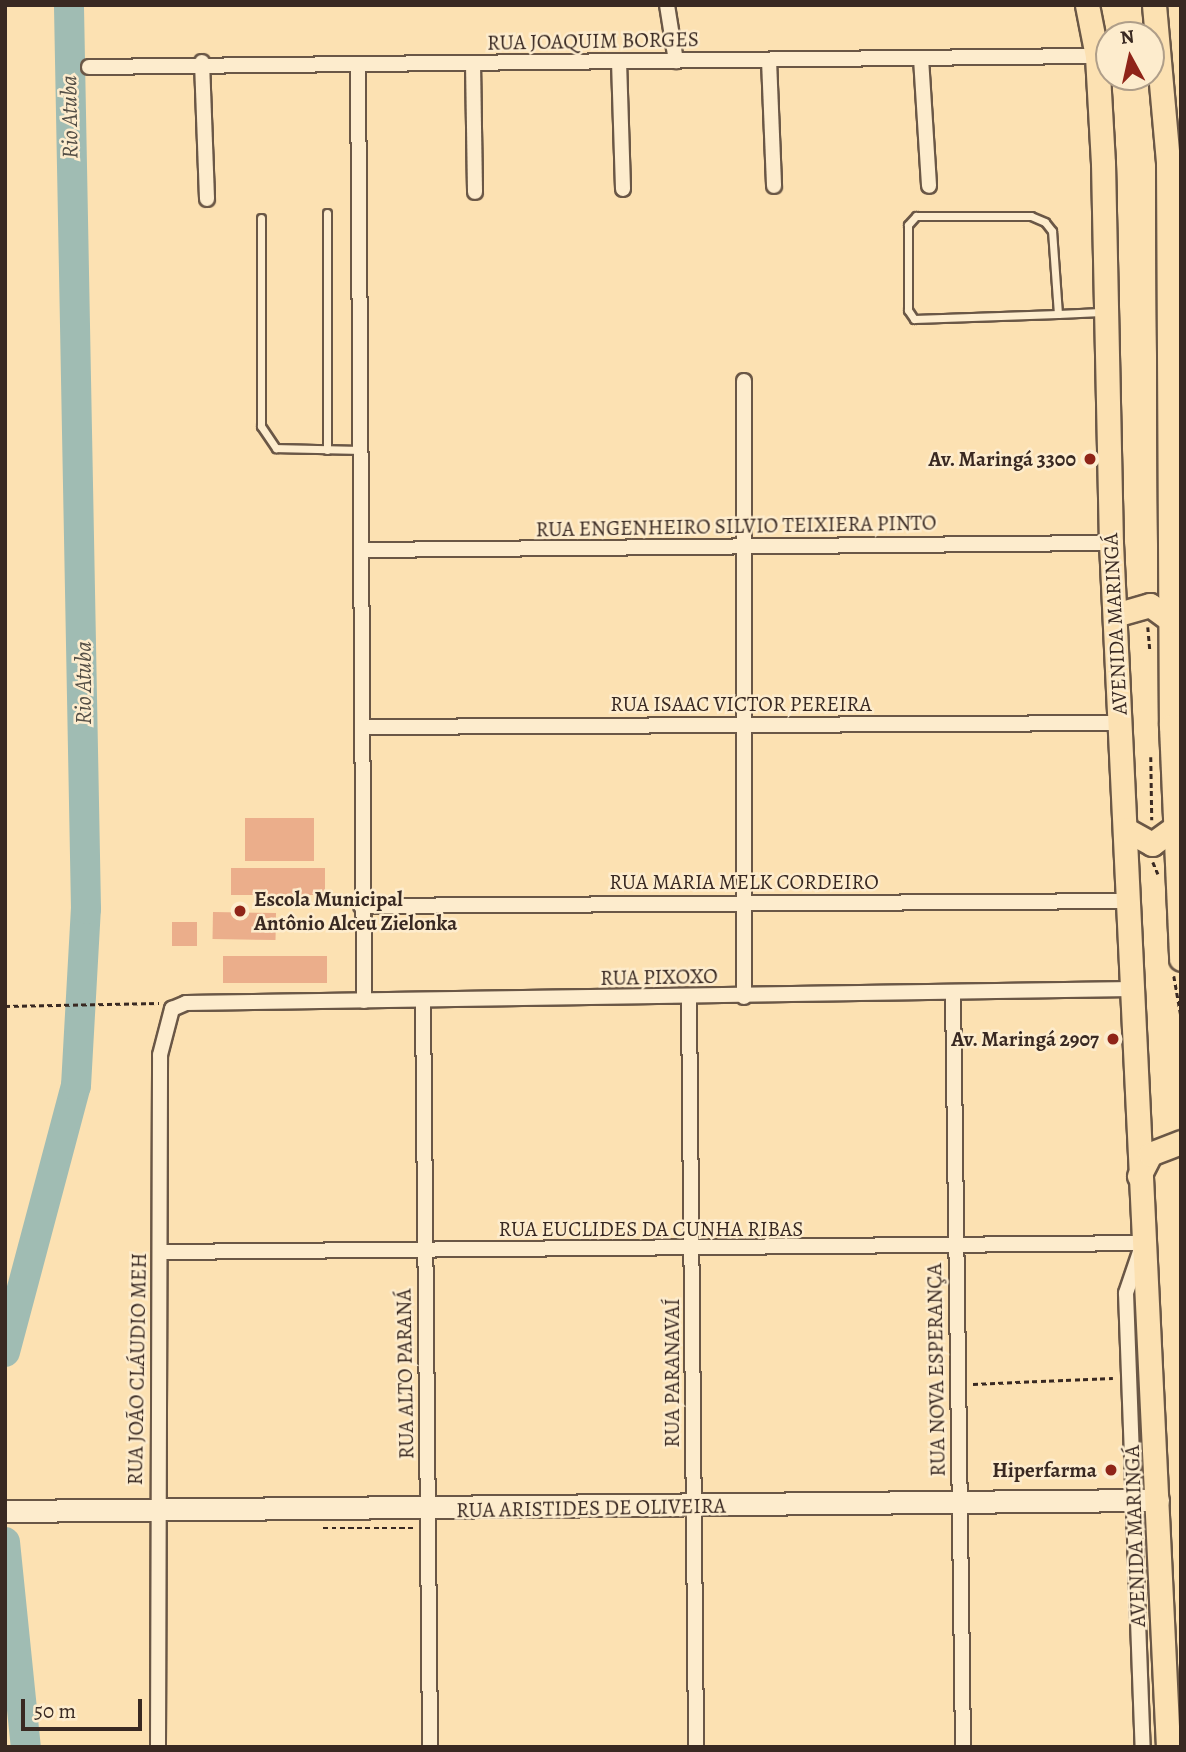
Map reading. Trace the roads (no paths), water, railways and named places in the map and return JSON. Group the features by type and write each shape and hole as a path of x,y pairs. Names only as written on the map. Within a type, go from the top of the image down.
{"main road":[{"name":"AVENIDA MARINGÁ","path":"1087,5 1095,47"},
{"path":"1153,5 1168,162 1176,386 1177,543 1172,621 1176,725 1173,829 1181,959"},
{"name":"AVENIDA MARINGÁ","path":"1098,91 1111,543 1133,989 1139,1179 1158,1500 1168,1747"},
{"path":"1115,615 1150,605 1172,621"},
{"path":"1125,829 1152,845 1173,829"},
{"path":"1139,1179 1150,1154 1181,1142"},
{"name":"RUA ARISTIDES DE OLIVEIRA","path":"15,1511 428,1511 1158,1500"},
{"path":"1165,1654 1181,1678"}],"street":[{"path":"667,5 676,61"},
{"name":"RUA JOAQUIM BORGES","path":"89,67 202,62 358,64 1095,57"},
{"path":"921,58 929,186"},
{"path":"769,60 774,186"},
{"path":"619,61 623,190"},
{"path":"202,62 207,199"},
{"path":"473,63 475,192"},
{"path":"358,64 358,450 362,550 361,906 364,1001"},
{"path":"744,381 739,547 744,997"},
{"name":"RUA ENGENHEIRO SILVIO TEIXIERA PINTO","path":"362,550 1111,543"},
{"name":"RUA ISAAC VICTOR PEREIRA","path":"363,727 1120,723"},
{"name":"RUA MARIA MELK CORDEIRO","path":"361,906 1128,901"},
{"name":"RUA PIXOXO","path":"186,1003 689,999 1133,989"},
{"name":"RUA NOVA ESPERANÇA","path":"953,992 954,1248 959,1385 963,1747"},
{"name":"RUA PARANAVAÍ","path":"689,999 696,1747"},
{"name":"RUA ALTO PARANÁ","path":"423,1000 430,1747"},
{"name":"RUA JOÃO CLÁUDIO MEH","path":"158,1747 156,1511 160,1055 165,1023 172,1009 186,1003"},
{"name":"RUA EUCLIDES DA CUNHA RIBAS","path":"160,1252 954,1248 1143,1243"},
{"name":"AVENIDA MARINGÁ","path":"1143,1243 1126,1293 1143,1747"}],"lane":[{"path":"327,213 327,450"},
{"path":"1058,314 1052,231 1045,222 916,216 908,225 908,310 914,318 1058,314 1104,312"},
{"path":"261,218 261,426 276,448 358,450"}],"waterway":[{"name":"Rio Atuba","path":"5,1352 76,1086 86,909 69,5"},
{"name":"Rio Atuba","path":"5,1542 26,1747"}],"place":[{"name":"Av. Maringá 3300","path":"1090,459"},
{"name":"Escola Municipal Antônio Alceu Zielonka","path":"240,911"},
{"name":"Av. Maringá 2907","path":"1113,1039"},
{"name":"Hiperfarma","path":"1111,1470"}]}
